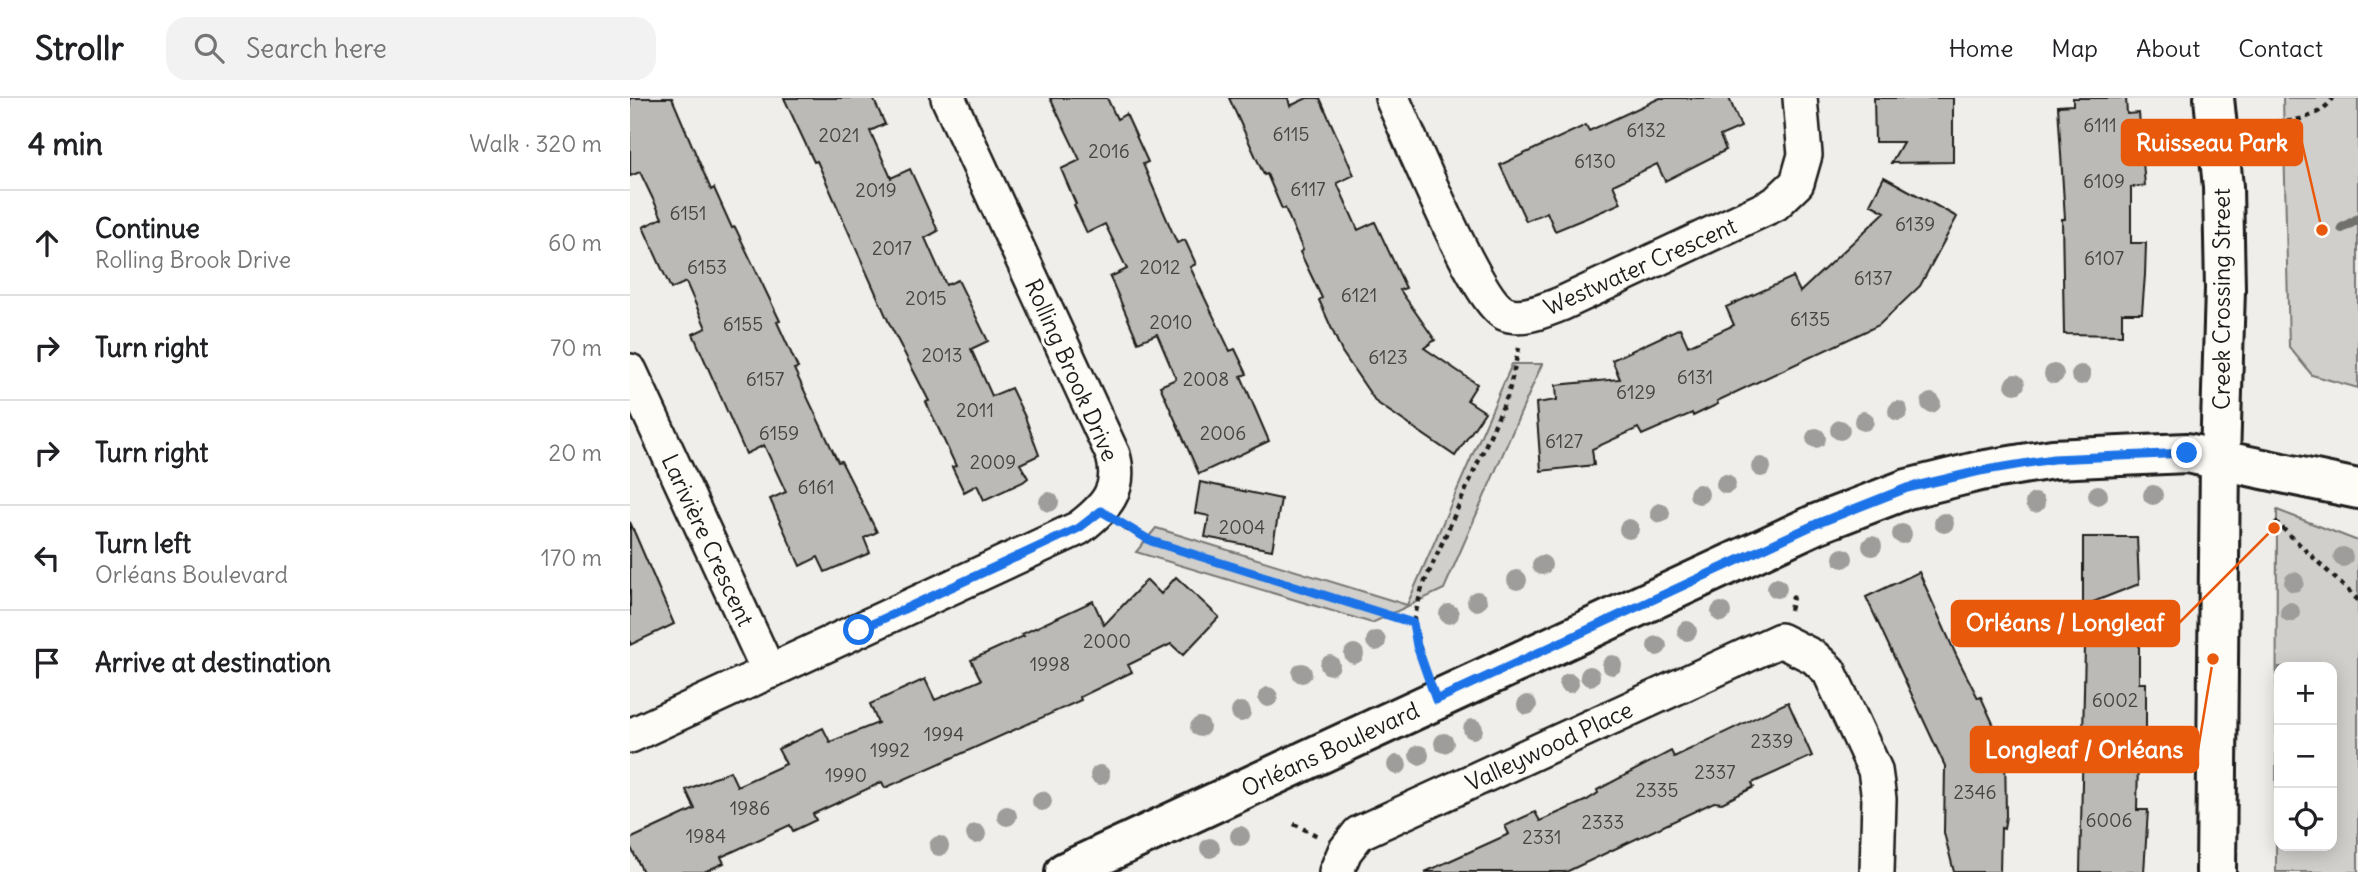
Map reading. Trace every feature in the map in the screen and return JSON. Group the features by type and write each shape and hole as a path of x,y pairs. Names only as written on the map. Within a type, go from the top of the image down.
{"main road":[{"name":"Creek Crossing Street","path":"2214,98 2223,187 2225,289 2220,459 2216,872"},
{"name":"Orléans Boulevard","path":"1065,872 1816,524 1907,488 1980,471 2053,459 2187,453 2358,489"}],"street":[{"name":"Rolling Brook Drive","path":"630,736 1079,528 1101,511 1116,484 1117,469 1113,455 948,98"},
{"name":"Westwater Crescent","path":"1392,98 1480,288 1505,313 1524,316 1561,303 1775,204 1797,183 1805,155 1800,98"},
{"name":"Larivière Crescent","path":"630,370 769,672"},
{"name":"Valleywood Place","path":"1336,872 1345,851 1359,833 1780,640 1814,657 1829,671 1875,770 1879,799 1877,872"}],"path":[{"path":"2277,122 2294,122 2328,107 2333,98"},
{"path":"1436,700 1417,646 1413,623 1422,588 1508,395 1524,316"},
{"path":"1101,511 1151,541 1413,623"},
{"path":"2275,521 2358,600"}],"shaded area":[{"path":"2283,98 2358,98 2358,388 2312,375 2289,347"},
{"path":"1512,364 1542,364 1444,589 1372,623 1136,552 1156,528 1407,605"},
{"path":"2277,510 2358,541 2358,872 2276,872 2276,851 2337,851 2337,662 2277,662"}],"building":[{"path":"630,98 672,98 711,190 714,188 732,228 735,227 780,321 777,322 798,368 794,369 838,462 841,461 877,532 864,538 870,553 825,572 818,557 800,566 770,499 786,492 764,445 746,454 693,334 706,328 686,282 671,289 643,227 662,218 640,172 630,176"},
{"path":"784,98 873,98 885,124 870,131 891,178 910,169 938,231 925,238 946,285 958,280 988,341 971,349 992,396 1011,388 1025,417 1039,455 1020,464 1028,478 1023,482 984,500 977,485 964,492 952,467 956,466 926,402 929,401 890,325 817,161 814,162"},
{"path":"1050,98 1107,98 1117,119 1126,114 1148,162 1143,164 1177,243 1185,240 1196,264 1190,267 1230,351 1235,349 1247,374 1241,376 1269,441 1199,474 1160,386 1176,379 1157,334 1138,342 1110,277 1127,269 1105,224 1087,233 1074,205 1076,204 1061,169 1080,160"},
{"path":"1229,98 1288,98 1290,106 1307,98 1320,98 1354,175 1337,183 1358,230 1375,222 1406,288 1400,290 1435,340 1424,348 1477,384 1467,400 1485,412 1455,456 1376,402 1342,352 1319,300 1322,298 1300,252 1303,250 1285,208 1282,209 1267,174 1264,175"},
{"path":"1660,98 1729,98 1741,127 1720,136 1726,150 1665,181 1657,164 1613,185 1621,203 1555,231 1547,212 1526,221 1500,165 1586,125 1589,131"},
{"path":"1874,98 1953,98 1953,162 1891,163 1903,142 1875,142"},
{"path":"2073,98 2126,98 2127,114 2139,113 2145,186 2131,187 2131,243 2146,243 2145,275 2142,313 2122,313 2122,335 2064,334 2062,219 2065,219 2058,106 2073,105"},
{"path":"1884,177 1957,217 1920,286 1879,325 1717,401 1718,404 1693,416 1692,413 1642,435 1638,428 1592,449 1594,465 1541,471 1536,403 1557,400 1556,385 1620,379 1612,360 1680,328 1688,346 1734,325 1726,307 1793,277 1800,292 1885,212 1870,204"},
{"path":"1200,482 1281,499 1272,550 1205,537 1209,516 1195,513"},
{"path":"630,522 674,624 630,645"},
{"path":"2083,537 2137,537 2139,584 2083,606"},
{"path":"1919,572 1956,655 1978,698 1981,697 2005,750 2006,816 2004,829 2001,828 2000,872 1954,872 1944,833 1945,766 1866,597"},
{"path":"1176,577 1219,617 1183,655 1171,644 1128,665 1132,672 1080,697 1081,700 885,788 882,782 813,814 816,820 793,831 790,825 721,857 724,863 704,872 643,872 630,846 630,839 695,809 686,790 730,771 737,786 786,764 778,749 823,728 830,742 878,723 870,704 925,679 935,700 981,680 971,660 1093,601 1104,625 1147,580 1161,594"},
{"path":"2139,620 2139,683 2146,683 2146,761 2138,760 2137,810 2148,810 2144,872 2080,872 2085,646"},
{"path":"1788,702 1812,756 1752,783 1754,787 1722,803 1714,802 1566,872 1425,872 1509,834 1505,826 1535,812 1540,821 1587,800 1598,793 1597,790 1671,751 1674,757"}],"waterway":[{"path":"2342,228 2358,219"}],"place":[{"name":"Ruisseau Park","path":"2322,230"},
{"name":"Orléans / Longleaf","path":"2274,528"},
{"name":"Longleaf / Orléans","path":"2213,659"}],"route":[{"path":"859,630 1079,528 1101,511 1151,541 1413,623 1417,646 1436,700 1816,524 1907,488 1980,471 2053,459 2187,453"}]}
